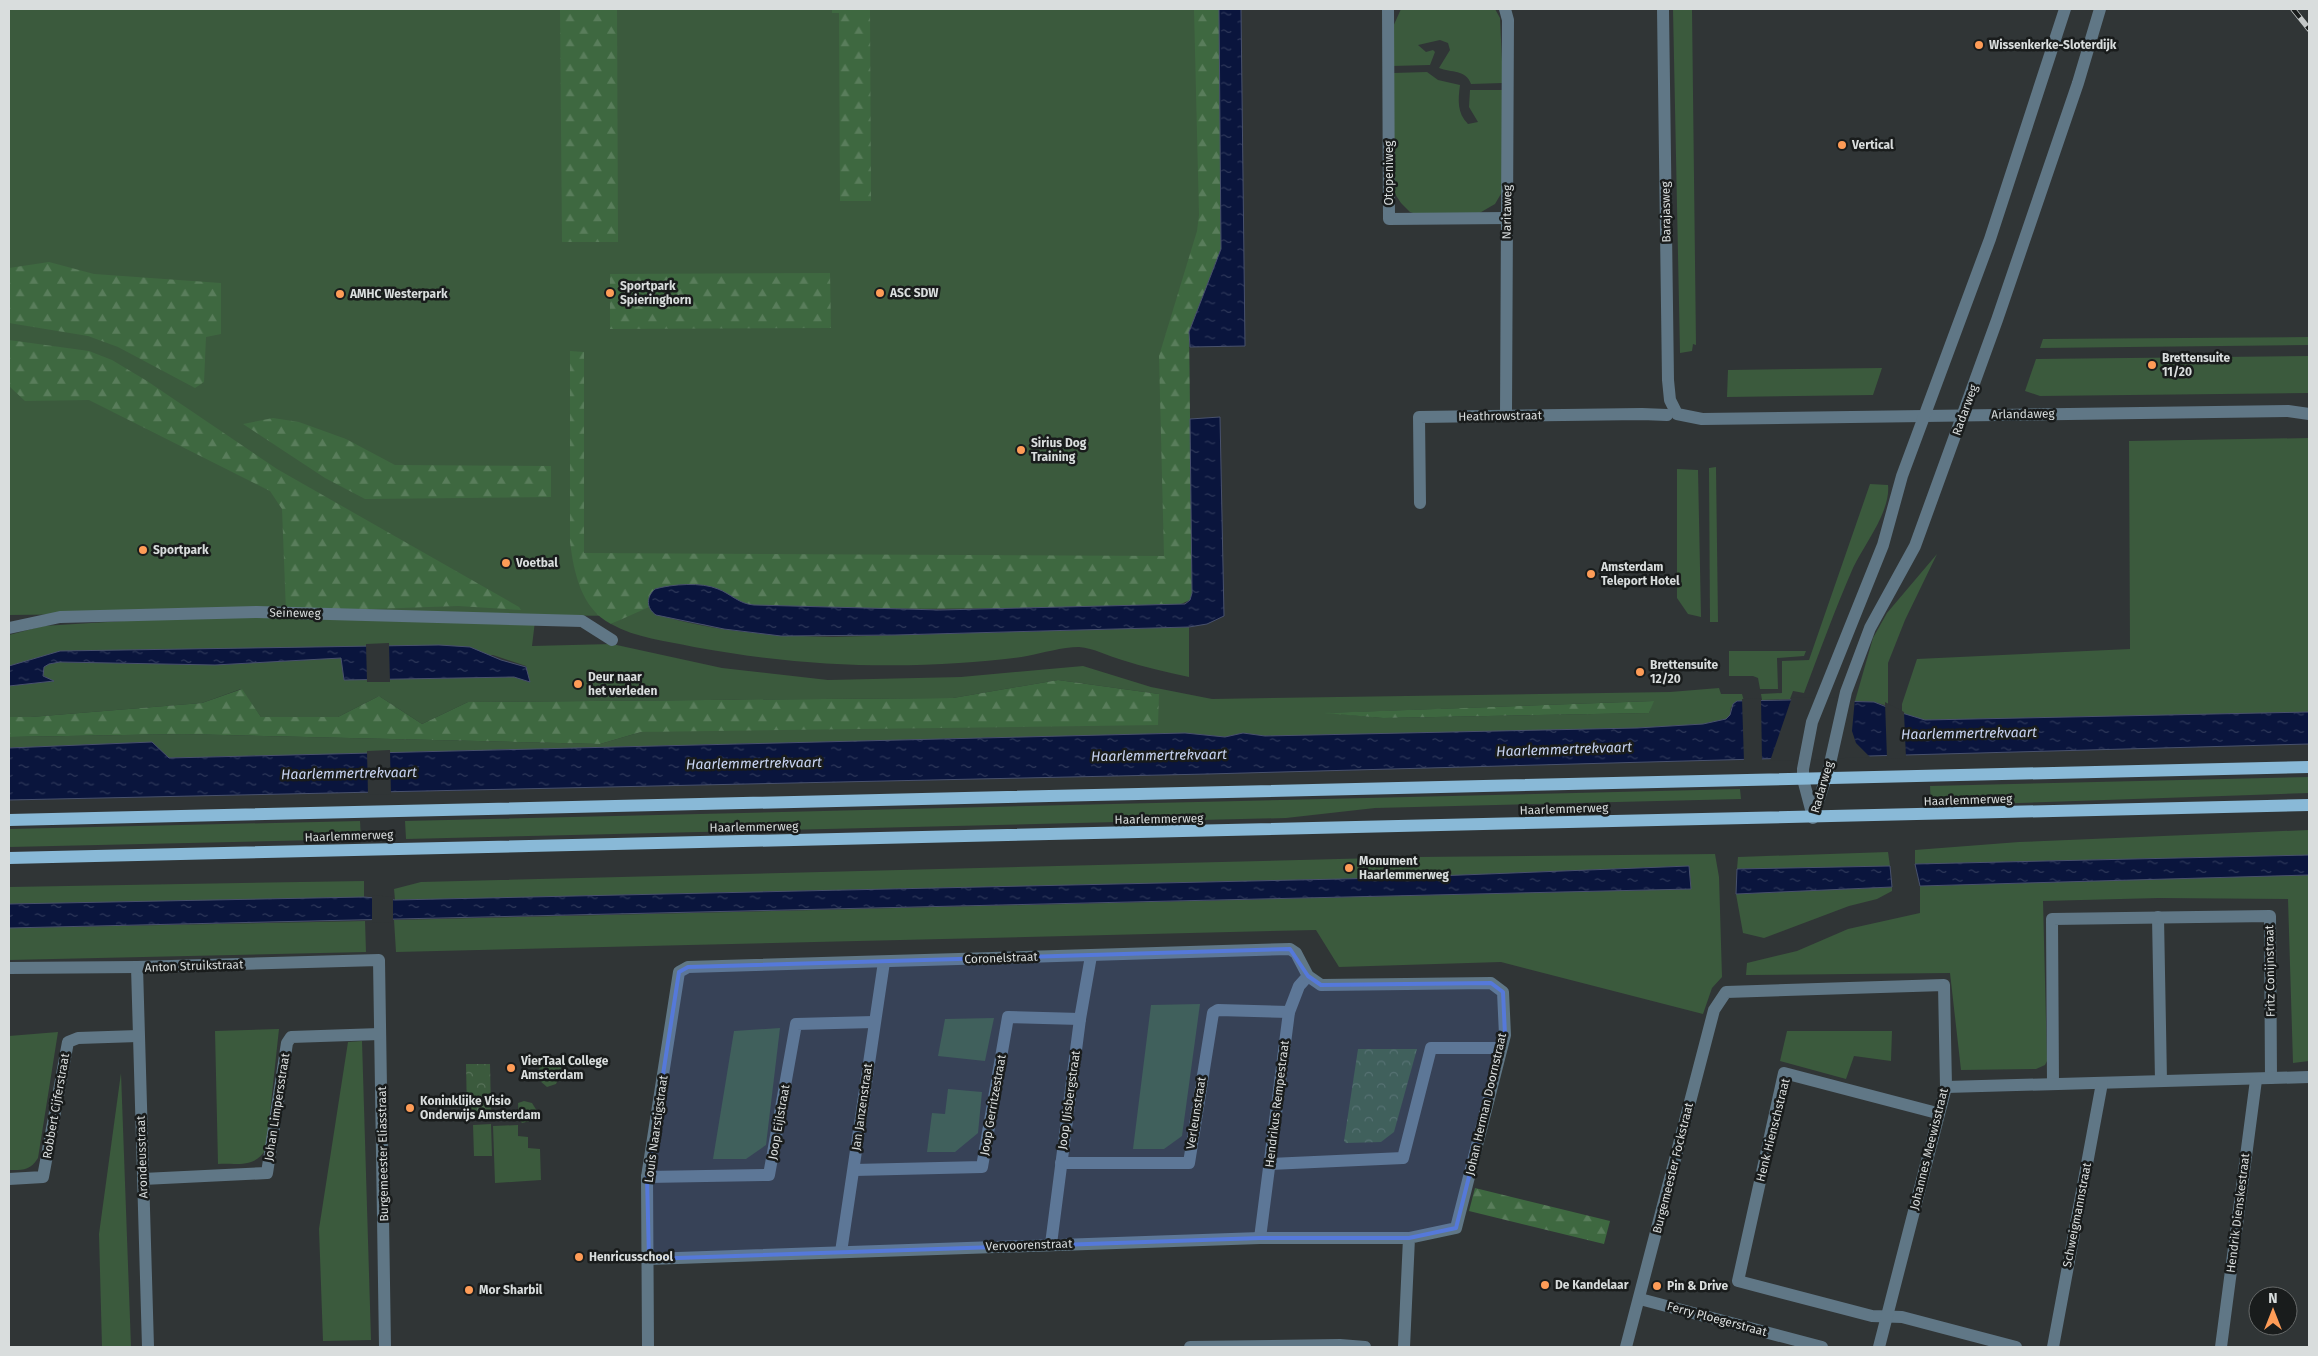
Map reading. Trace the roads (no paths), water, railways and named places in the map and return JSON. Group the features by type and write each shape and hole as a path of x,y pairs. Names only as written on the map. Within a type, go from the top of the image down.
{"main road":[{"name":"Haarlemmerweg","path":"9,820 1828,773 2309,767"},
{"name":"Haarlemmerweg","path":"9,858 1813,818 2309,805"}],"street":[{"name":"Otopeniweg","path":"1388,9 1389,219 1507,218"},
{"name":"Naritaweg","path":"1504,9 1508,20 1505,258 1506,416"},
{"name":"Barajasweg","path":"1663,9 1668,380 1672,414"},
{"name":"Radarweg","path":"1813,818 1803,774 1812,722 1883,545 1902,476 1990,239 2065,9"},
{"name":"Radarweg","path":"1813,818 1828,773 1846,692 1870,628 1915,546 2078,83 2100,9"},
{"name":"Arlandaweg","path":"1672,414 1702,419 2278,411 2309,414"},
{"name":"Heathrowstraat","path":"1420,503 1419,417 1672,414"},
{"name":"Seineweg","path":"9,628 60,617 257,612 582,621 612,640"},
{"name":"Fritz Conijnstraat","path":"2053,1084 2052,920 2158,917 2270,916 2271,1078"},
{"path":"2158,917 2161,1081"},
{"name":"Coronelstraat","path":"679,972 688,967 1290,949 1296,953 1308,976"},
{"name":"Joop IJisbergstraat","path":"1051,1244 1080,1019 1091,956"},
{"name":"Anton Struikstraat","path":"9,968 137,967 379,960"},
{"name":"Burgemeester Eliasstraat","path":"379,960 385,1347"},
{"name":"Jan Janzenstraat","path":"840,1252 854,1170 884,962"},
{"name":"Arondeusstraat","path":"137,967 148,1347"},
{"name":"Louis Naarstigstraat","path":"648,1347 649,1259 647,1177 679,972"},
{"name":"Hendrikus Rempestraat","path":"1260,1238 1288,1012 1299,986 1308,976"},
{"name":"Johan Herman Doornstraat","path":"1308,976 1321,984 1491,983 1503,992 1505,1035 1456,1228 1409,1238"},
{"name":"Johannes Meewisstraat","path":"1726,992 1944,985 1946,1087 1879,1347"},
{"name":"Burgemeester Fockstraat","path":"1626,1347 1714,1010 1726,992"},
{"name":"Verleunstraat","path":"1061,1163 1188,1163 1213,1013 1218,1010 1288,1012"},
{"name":"Joop Gerritzestraat","path":"854,1170 982,1167 1008,1017 1080,1019"},
{"name":"Joop Eijlstraat","path":"647,1177 769,1175 796,1024 874,1022"},
{"name":"Johan Limpersstraat","path":"143,1179 267,1173 287,1043 291,1037 380,1034"},
{"name":"Robbert Cijferstraat","path":"9,1179 43,1178 68,1042 78,1038 138,1036"},
{"path":"1270,1164 1404,1158 1431,1048 1501,1048"},
{"name":"Henk Hienschstraat","path":"1888,1316 1872,1316 1738,1281 1784,1073 1938,1113"},
{"path":"1946,1087 2256,1080 2309,1077"},
{"name":"Hendrik Dienskestraat","path":"2221,1347 2256,1080"},
{"name":"Schweigmannstraat","path":"2053,1347 2102,1083"},
{"name":"Vervoorenstraat","path":"649,1259 1260,1238 1409,1238"},
{"path":"1404,1347 1409,1238"},
{"name":"Ferry Ploegerstraat","path":"1640,1299 1822,1347"},
{"path":"1888,1316 1902,1317 2016,1347"},
{"path":"1190,1347 1340,1345 1365,1347"}],"water":[{"path":"1219,9 1241,9 1245,346 1190,347 1189,332 1221,249"},
{"path":"1220,417 1224,616 1207,624 1189,627 895,635 781,636 724,629 656,615 650,609 648,602 650,595 655,589 687,584 711,587 723,591 739,601 754,605 940,610 1185,604 1190,600 1192,593 1190,419"},
{"path":"439,645 470,647 501,660 526,667 530,682 514,677 344,680 341,658 215,665 60,662 44,667 43,676 54,681 9,686 9,666 60,651"},
{"name":"Haarlemmertrekvaart","path":"1737,701 1874,702 1925,720 2309,712 2309,744 1208,774 9,800 9,748 152,742 169,758 1185,733 1225,737 1243,733 1265,736 1637,728 1703,724 1726,719 1730,715 1733,704"},
{"path":"2309,855 2309,875 1920,886 1915,864"},
{"path":"1689,866 1691,889 9,928 9,904 364,897 395,900 1386,878"},
{"path":"1890,866 1892,887 1736,894 1737,869"}],"railway":[{"path":"2293,9 2309,29"}],"place":[{"name":"Wissenkerke-Sloterdijk","path":"1979,45"},
{"name":"Vertical","path":"1842,145"},
{"name":"Sportpark Spieringhorn","path":"610,293"},
{"name":"ASC SDW","path":"880,293"},
{"name":"AMHC Westerpark","path":"340,294"},
{"name":"Brettensuite 11/20","path":"2152,365"},
{"name":"Sirius Dog Training","path":"1021,450"},
{"name":"Sportpark","path":"143,550"},
{"name":"Voetbal","path":"506,563"},
{"name":"Amsterdam Teleport Hotel","path":"1591,574"},
{"name":"Brettensuite 12/20","path":"1640,672"},
{"name":"Deur naar het verleden","path":"578,684"},
{"name":"Monument Haarlemmerweg","path":"1349,868"},
{"name":"VierTaal College Amsterdam","path":"511,1068"},
{"name":"Koninklijke Visio Onderwijs Amsterdam","path":"410,1108"},
{"name":"Henricusschool","path":"579,1257"},
{"name":"De Kandelaar","path":"1545,1285"},
{"name":"Pin & Drive","path":"1657,1286"},
{"name":"Mor Sharbil","path":"469,1290"}]}
